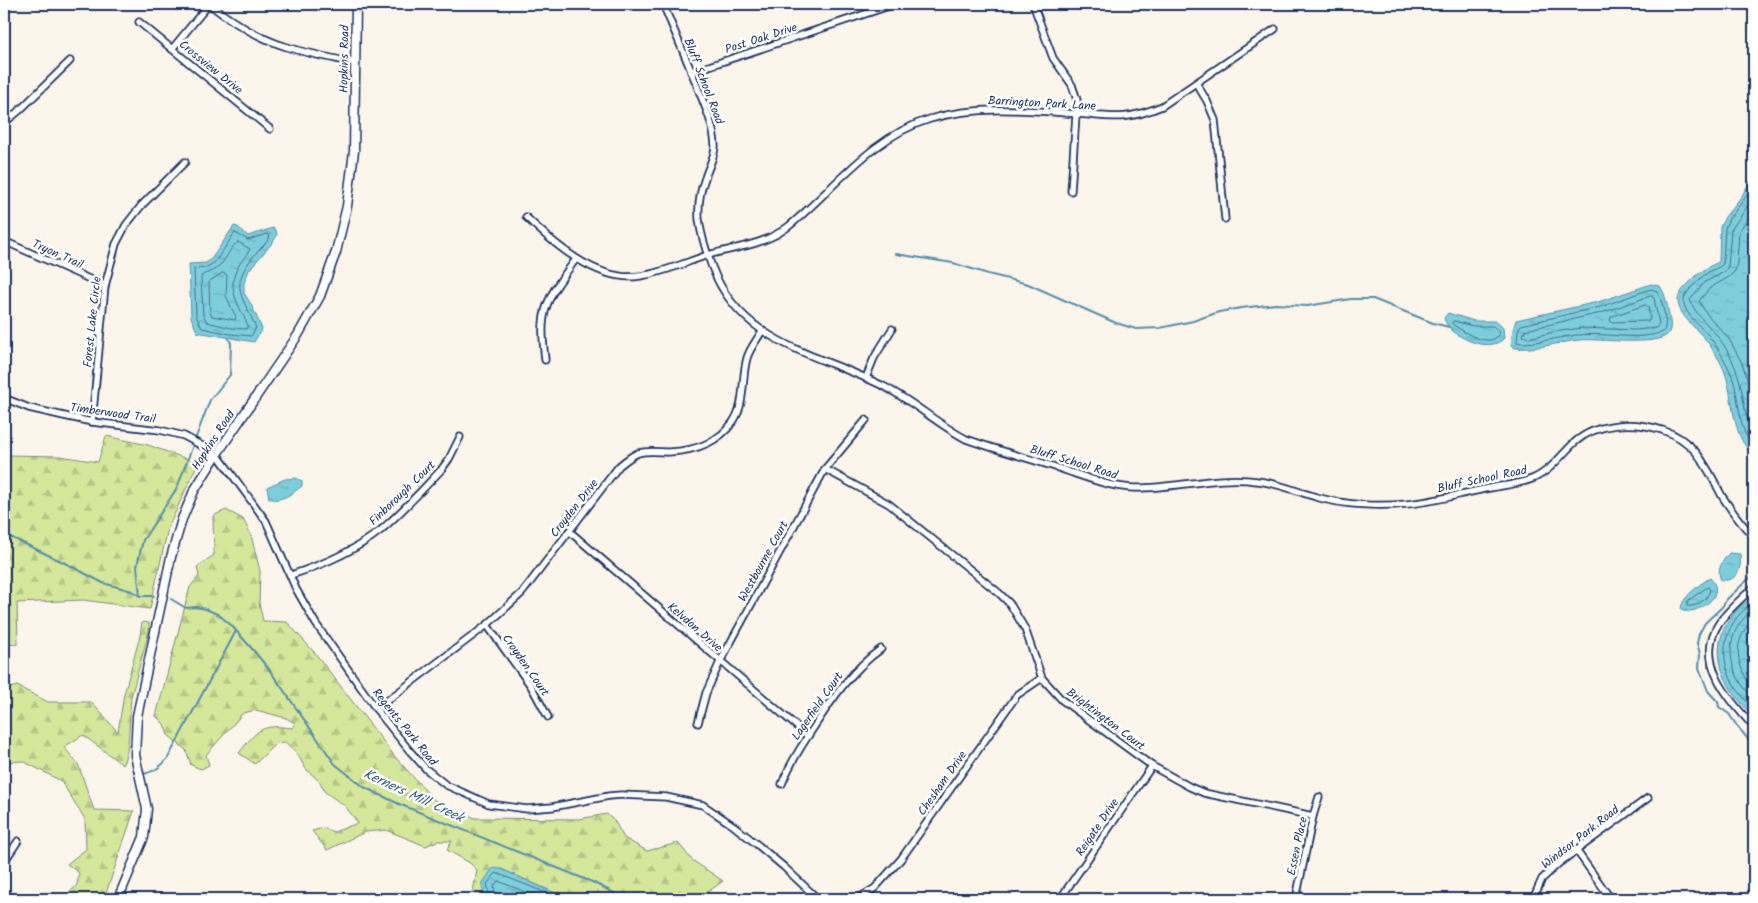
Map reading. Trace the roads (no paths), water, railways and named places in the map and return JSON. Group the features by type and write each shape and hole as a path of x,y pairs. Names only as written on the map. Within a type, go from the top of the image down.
{"main road":[{"name":"Hopkins Road","path":"118,899 144,837 147,809 135,755 136,716 182,519 194,491 298,334 320,296 335,254 347,206 354,151 356,4"}],"street":[{"path":"172,49 209,4 236,23 287,48 355,63"},
{"name":"Bluff School Road","path":"663,4 711,122 715,149 704,179 699,204 702,237 720,286 728,298 750,323 777,340 899,394 966,439 1115,486 1149,488 1228,480 1254,480 1291,488 1324,499 1362,504 1407,504 1525,481 1542,473 1575,443 1591,432 1600,428 1642,425 1664,430 1696,450 1712,473 1729,506 1754,537"},
{"name":"Post Oak Drive","path":"692,72 895,4"},
{"path":"1032,4 1053,58 1072,85 1077,100 1071,191"},
{"name":"Crossview Drive","path":"139,22 270,129"},
{"name":"Barrington Park Lane","path":"526,217 541,232 576,259 605,273 622,277 640,276 708,255 764,242 789,226 862,158 903,129 930,119 974,111 1003,110 1119,118 1133,116 1162,106 1275,29"},
{"path":"4,123 70,61"},
{"path":"1196,84 1215,120 1225,218"},
{"name":"Forest Lake Circle","path":"92,422 105,286 116,244 126,225 141,206 185,162"},
{"name":"Tryon Trail","path":"4,241 105,286"},
{"path":"545,360 543,324 545,310 552,291 576,259"},
{"path":"866,378 874,358 892,329"},
{"name":"Croyden Drive","path":"376,709 487,625 522,593 619,466 626,460 644,452 670,452 701,447 717,438 727,429 733,422 740,407 747,357 762,331"},
{"name":"Timberwood Trail","path":"4,398 29,408 92,422 160,430 184,436 217,454"},
{"name":"Westbourne Court","path":"698,723 706,694 720,662 825,469 866,420"},
{"name":"Finborough Court","path":"291,575 330,561 381,529 441,470 460,437"},
{"name":"Regents Park Road","path":"217,454 266,522 308,612 376,709 426,769 440,781 454,790 490,804 527,809 552,807 621,795 666,797 703,805 759,846 818,899"},
{"name":"Brightington Court","path":"825,469 889,504 999,593 1018,616 1025,629 1042,678 1072,709 1152,766 1204,793 1313,816"},
{"name":"Kelvdon Drive","path":"570,531 808,736"},
{"path":"1754,587 1740,599 1718,624 1713,635 1711,653 1712,664 1718,680 1738,709 1754,727"},
{"name":"Croyden Court","path":"487,625 531,686 548,717"},
{"name":"Lagerfield Court","path":"782,784 808,736 841,686 865,660 881,649"},
{"name":"Chesham Drive","path":"857,899 875,888 901,858 1017,695 1042,678"},
{"name":"Reigate Drive","path":"1060,899 1152,766"},
{"name":"Essen Place","path":"1296,899 1318,797"},
{"name":"Windsor Park Road","path":"1533,899 1542,878 1559,863 1648,798"},
{"path":"4,862 18,841"},
{"path":"1576,850 1611,899"}],"water":[{"path":"1754,175 1754,453 1747,448 1737,429 1728,382 1721,364 1706,340 1684,316 1678,300 1679,295 1695,277 1719,262 1720,227"},
{"path":"234,226 238,227 248,236 273,228 276,230 277,235 249,270 244,283 244,293 262,329 254,342 197,332 191,317 189,264 206,263 212,258"},
{"path":"1651,284 1660,286 1667,304 1670,329 1668,334 1662,338 1640,341 1580,340 1523,348 1515,348 1511,345 1516,320 1598,302"},
{"path":"1448,313 1474,321 1496,321 1503,328 1504,338 1498,343 1489,345 1480,344 1461,337 1447,325 1444,318"},
{"path":"296,478 302,481 302,486 298,489 282,498 269,498 267,487 285,479"},
{"path":"1729,553 1740,554 1738,573 1731,579 1721,580 1719,569"},
{"path":"1710,578 1715,584 1716,591 1714,597 1696,610 1683,611 1681,609 1684,600 1697,587"},
{"path":"1754,596 1754,718 1736,697 1728,684 1722,671 1719,646 1722,634 1734,614"},
{"path":"493,868 501,869 553,892 576,896 575,899 485,899 482,884"}],"waterway":[{"path":"896,254 953,263 1028,284 1116,323 1136,329 1160,328 1241,308 1276,304 1307,306 1351,299 1373,299 1433,323 1449,327"},
{"path":"140,596 137,566 143,540 177,488 210,400 230,375 231,343 229,339"},
{"name":"Kerners Mill Creek","path":"4,534 103,583 132,591 140,596 154,596"},
{"path":"1754,574 1705,623 1697,643 1700,654 1699,668 1708,691 1718,702 1719,707 1729,714 1754,746"},
{"name":"Kerners Mill Creek","path":"171,599 186,608 206,609 219,615 231,625 271,672 335,764 364,787 399,804 592,882 626,899"},
{"path":"144,774 158,768 168,758 236,631"}]}
